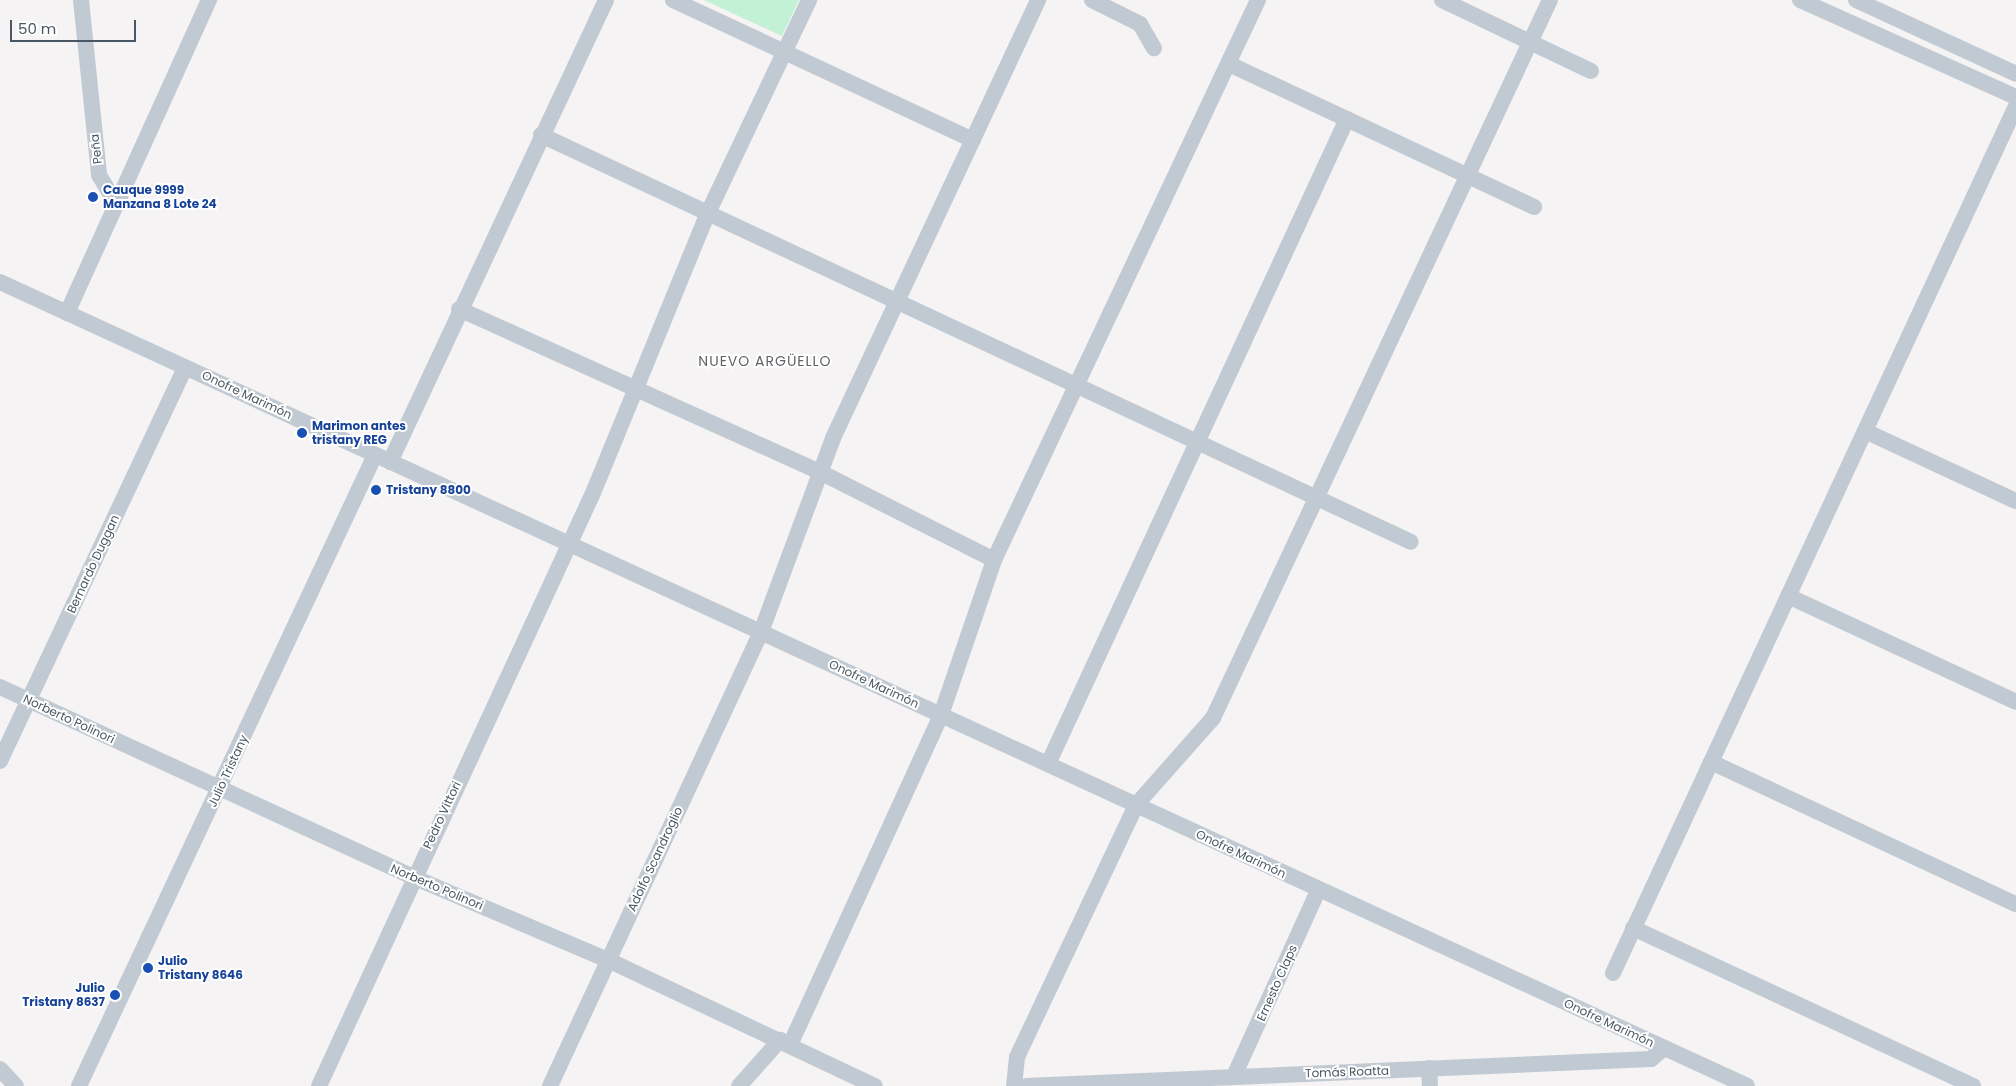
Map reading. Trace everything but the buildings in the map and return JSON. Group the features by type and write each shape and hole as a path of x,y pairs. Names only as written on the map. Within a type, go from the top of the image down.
{"street":[{"name":"Peña","path":"81,0 99,175 116,203"},
{"path":"67,313 210,0"},
{"name":"Julio Tristany","path":"79,1086 220,790 382,458 460,309 606,0"},
{"path":"673,0 973,140"},
{"name":"Pedro Vittori","path":"319,1086 413,876 570,545 707,214 809,0"},
{"name":"Adolfo Scandroglio","path":"550,1086 761,632 820,472 1038,0"},
{"path":"1092,0 1140,24 1154,48"},
{"path":"739,1086 785,1042 941,715 994,560 1258,0"},
{"path":"1442,0 1591,71"},
{"path":"1014,1086 1017,1057 1136,805 1213,718 1550,0"},
{"path":"1800,0 2016,97"},
{"path":"1856,0 2016,74"},
{"path":"1229,64 1534,207"},
{"path":"1613,973 2016,106"},
{"path":"1048,764 1198,444 1347,119"},
{"path":"541,136 1411,542"},
{"name":"Onofre Marimón","path":"0,282 1747,1086"},
{"path":"460,309 635,390 820,472 994,560"},
{"name":"Bernardo Duggan","path":"0,761 185,367"},
{"path":"1865,431 2016,501"},
{"path":"1788,596 2016,702"},
{"name":"Norberto Polinori","path":"0,687 220,790 608,960 875,1086"},
{"path":"1711,762 2016,904"},
{"name":"Ernesto Claps","path":"1234,1076 1319,889"},
{"path":"1633,928 1973,1086"},
{"name":"Tomás Roatta","path":"1026,1086 1651,1060 1664,1048"},
{"path":"1429,1068 1430,1086"},
{"path":"0,1069 16,1086"}],"green space":[{"path":"704,0 799,0 782,36"}],"place":[{"name":"Cauque 9999 Manzana 8 Lote 24","path":"93,197"},
{"name":"Marimon antes tristany REG","path":"302,433"},
{"name":"Tristany 8800","path":"376,490"},
{"name":"Julio Tristany 8646","path":"148,968"},
{"name":"Julio Tristany 8637","path":"115,995"}],"district":[{"name":"NUEVO ARGÜELLO","path":"765,361"}]}
